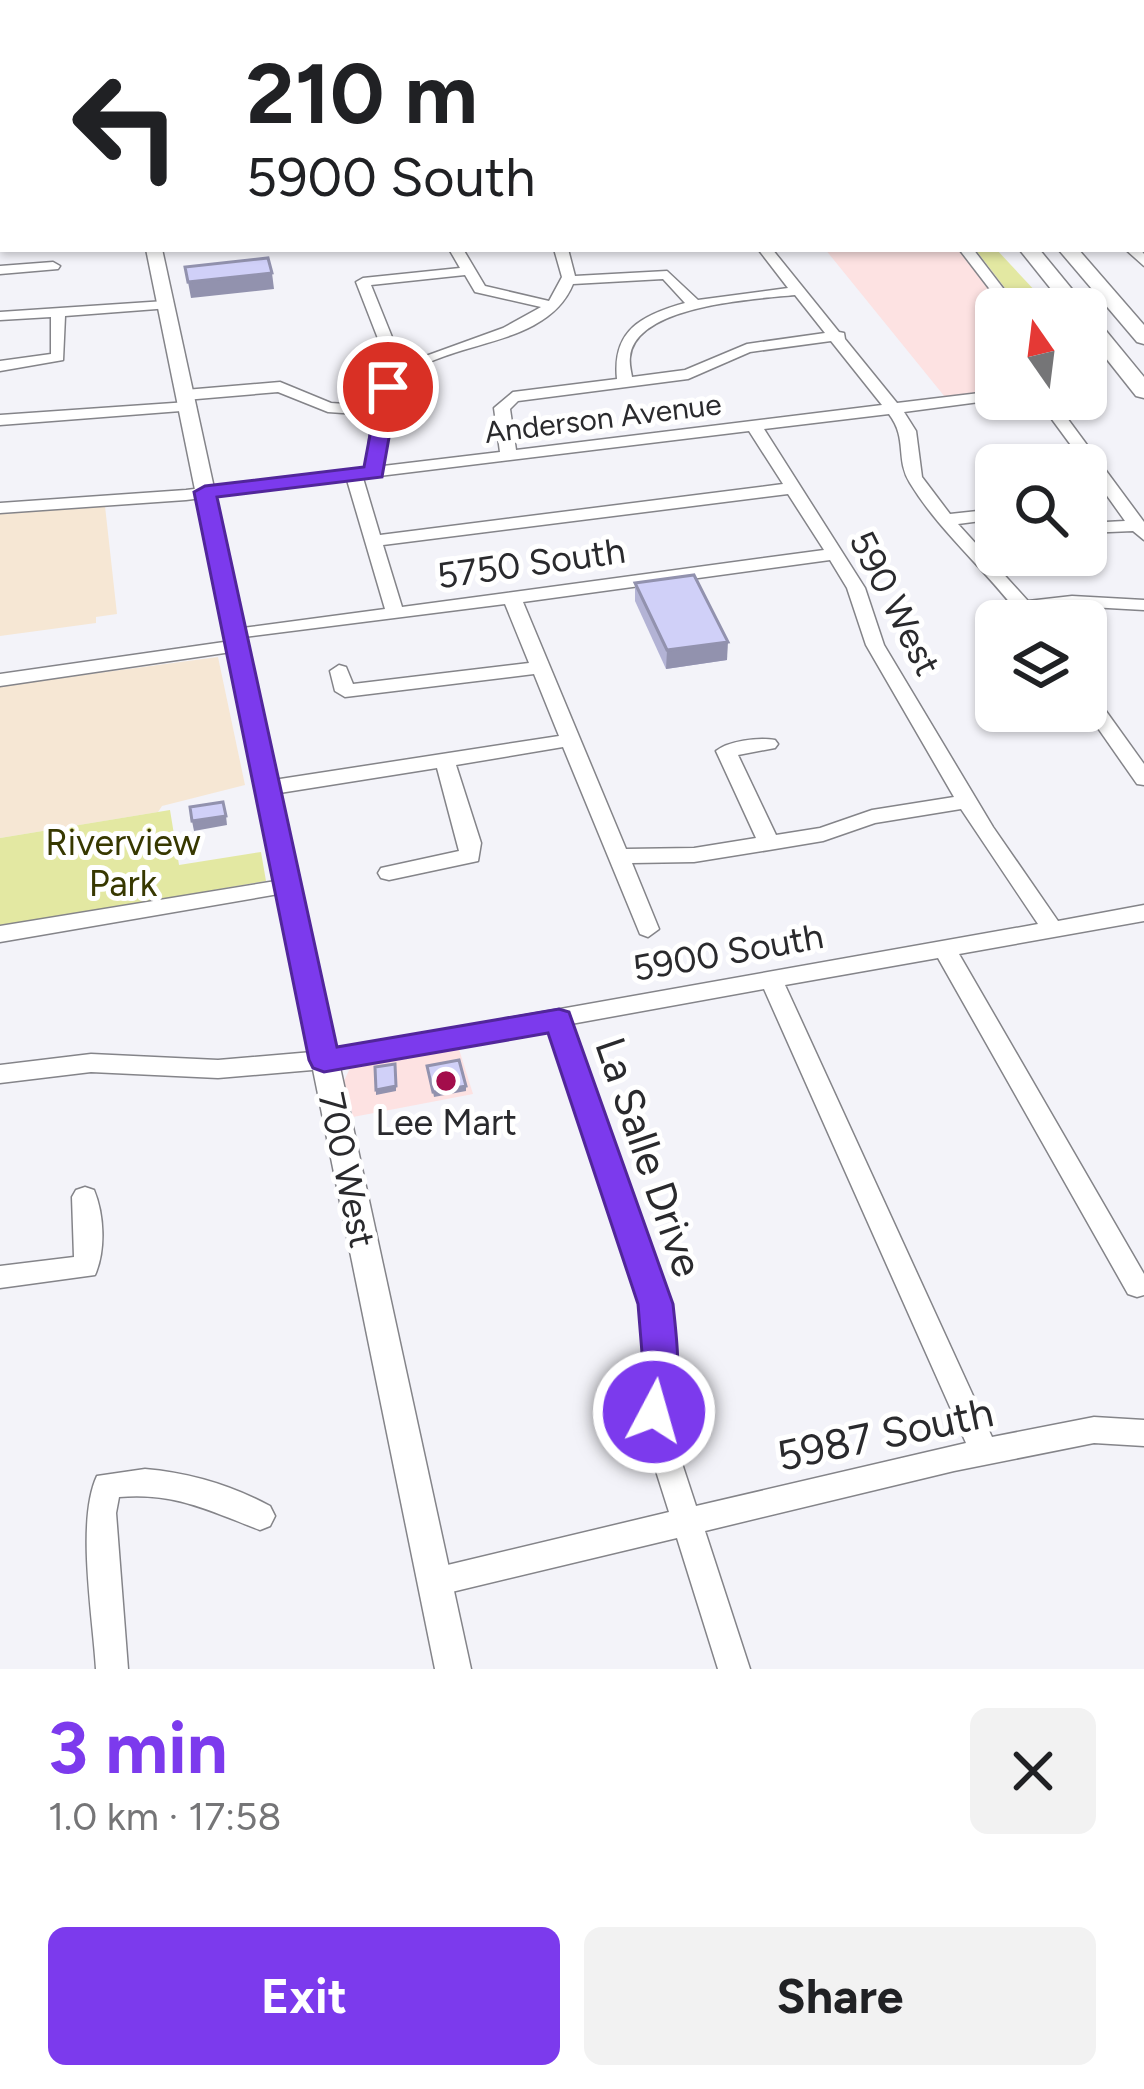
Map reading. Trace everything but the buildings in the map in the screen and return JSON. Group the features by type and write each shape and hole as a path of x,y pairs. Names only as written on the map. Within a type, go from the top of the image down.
{"highway":[{"path":"1012,252 1024,266 1054,280"},
{"path":"1031,252 1061,288"},
{"path":"1071,252 1144,338"},
{"path":"1088,252 1121,295 1121,311"},
{"path":"1107,346 1144,391"}],"main road":[{"name":"700 West","path":"155,252 453,1669"}],"street":[{"path":"457,252 466,271 487,292 553,306"},
{"path":"374,472 388,387 411,368 520,327 553,306 570,280 570,265 563,252"},
{"path":"767,252 895,410 912,438 912,474 1017,600"},
{"path":"968,252 996,288"},
{"path":"0,270 53,266"},
{"path":"411,368 391,354 363,282 466,271"},
{"path":"570,280 667,275 694,304"},
{"path":"625,381 620,358 632,334 655,319 694,304 797,291"},
{"path":"0,316 166,305"},
{"path":"0,366 44,363 61,355 58,312"},
{"path":"508,456 502,408 506,401 524,394 703,371 747,348 839,336"},
{"path":"0,420 280,387 328,407 383,410"},
{"name":"Anderson Avenue","path":"0,508 205,492 975,399"},
{"name":"590 West","path":"755,427 860,596 875,645 968,801 1053,930"},
{"path":"354,475 395,614"},
{"path":"1107,484 1141,531"},
{"path":"374,541 794,488"},
{"path":"946,520 975,517"},
{"path":"1107,529 1141,531"},
{"name":"5750 South","path":"0,680 395,614 835,554"},
{"path":"512,598 648,929"},
{"path":"1107,603 1144,605"},
{"path":"339,671 345,691 542,667"},
{"path":"1107,727 1144,779"},
{"path":"267,788 572,740"},
{"path":"768,744 726,751 770,843"},
{"path":"388,873 470,856 445,761"},
{"path":"619,856 694,855 837,831 879,815 968,801"},
{"path":"0,934 287,886"},
{"name":"5900 South","path":"0,1074 92,1063 218,1069 324,1060 1144,913"},
{"path":"945,950 1137,1286"},
{"path":"772,981 985,1454"},
{"name":"La Salle Drive","path":"559,1020 655,1304 660,1353 654,1412 734,1669"},
{"path":"0,1277 86,1268 85,1197"},
{"name":"5987 South","path":"435,1582 1094,1430 1144,1433"},
{"path":"112,1669 101,1513 107,1485 140,1482 204,1495 260,1516"}],"shaded area":[{"path":"827,252 960,252 987,288 975,288 975,393 945,397"},
{"path":"105,506 117,614 96,617 96,623 0,636 0,514"},
{"path":"218,657 245,785 162,806 158,812 0,838 0,686"},
{"path":"458,1046 473,1094 353,1117 344,1081 350,1068"}],"green space":[{"path":"977,252 999,252 1032,288 1005,288"},
{"name":"Riverview Park","path":"170,810 179,865 261,852 266,881 0,927 0,838"}],"place":[{"name":"Lee Mart","path":"446,1081"}],"route":[{"path":"388,387 374,472 205,492 324,1060 559,1020 655,1304 660,1353 654,1412"}]}
